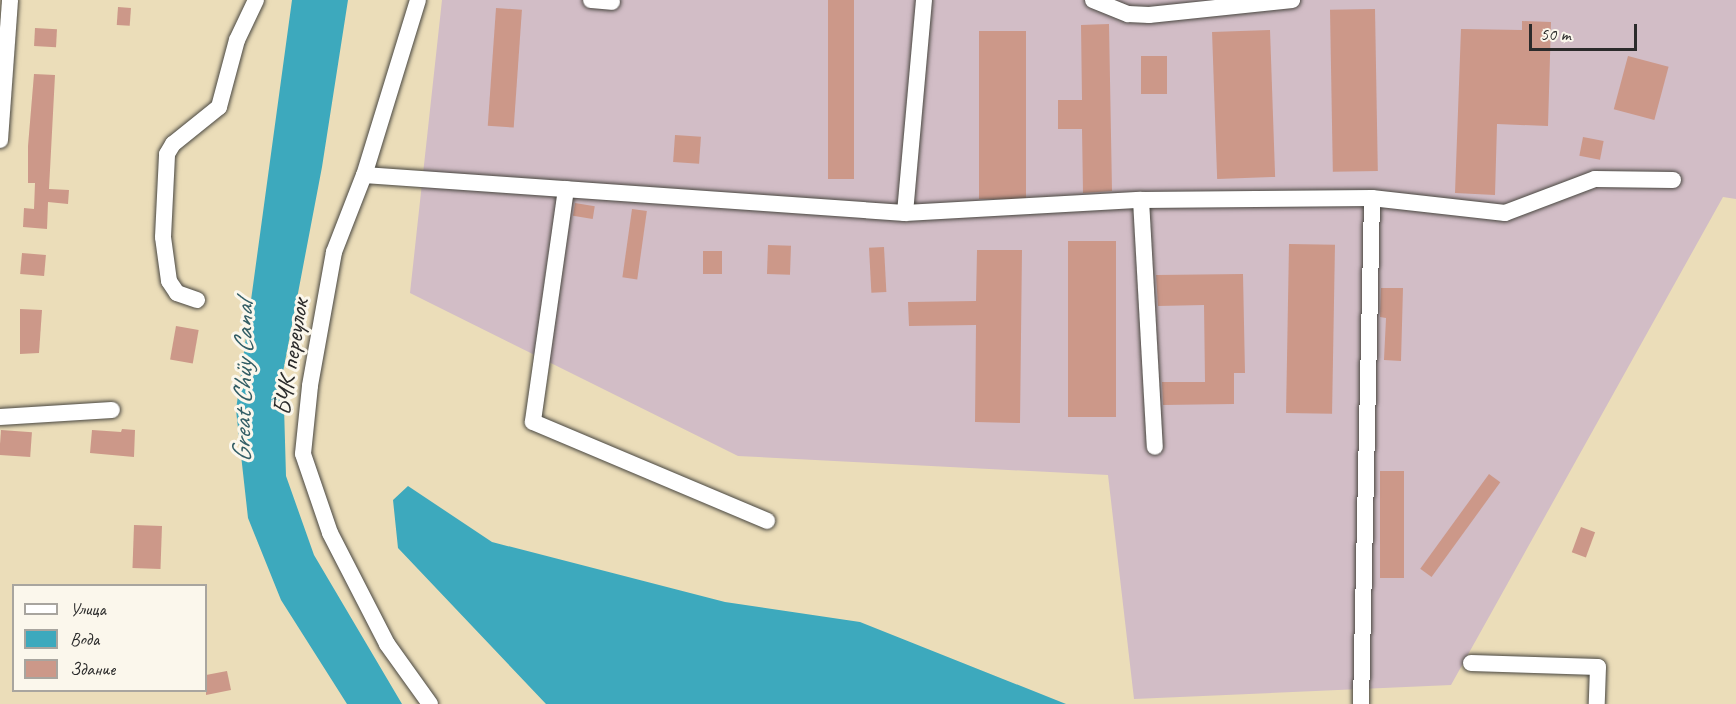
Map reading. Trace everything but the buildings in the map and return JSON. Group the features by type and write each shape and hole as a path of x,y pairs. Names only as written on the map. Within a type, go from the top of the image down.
{"street":[{"path":"0,140 10,0"},
{"path":"197,300 177,293 169,281 163,237 167,154 173,144 219,107 237,40 256,0"},
{"name":"БЧК переулок","path":"418,0 364,175 334,252 310,386 303,454 330,533 387,644 430,704"},
{"path":"591,0 612,2"},
{"path":"905,213 924,0"},
{"path":"1093,0 1128,14 1149,15 1292,0"},
{"path":"364,175 905,213 1141,200 1372,198 1504,213 1595,178 1673,180"},
{"path":"566,189 534,422 767,520"},
{"path":"1364,703 1372,198"},
{"path":"1141,200 1155,447"},
{"path":"0,417 112,410"},
{"path":"1472,663 1598,668 1597,704"}],"shaded area":[{"path":"442,0 1736,0 1736,199 1723,197 1451,685 1134,699 1108,475 738,456 410,293"}],"water":[{"name":"Great Chüy Canal","path":"292,0 348,0 322,167 283,372 286,476 314,555 402,704 347,704 281,600 248,518 236,410"},
{"path":"408,486 492,542 725,602 860,622 1066,704 546,704 398,548 393,500"}]}
